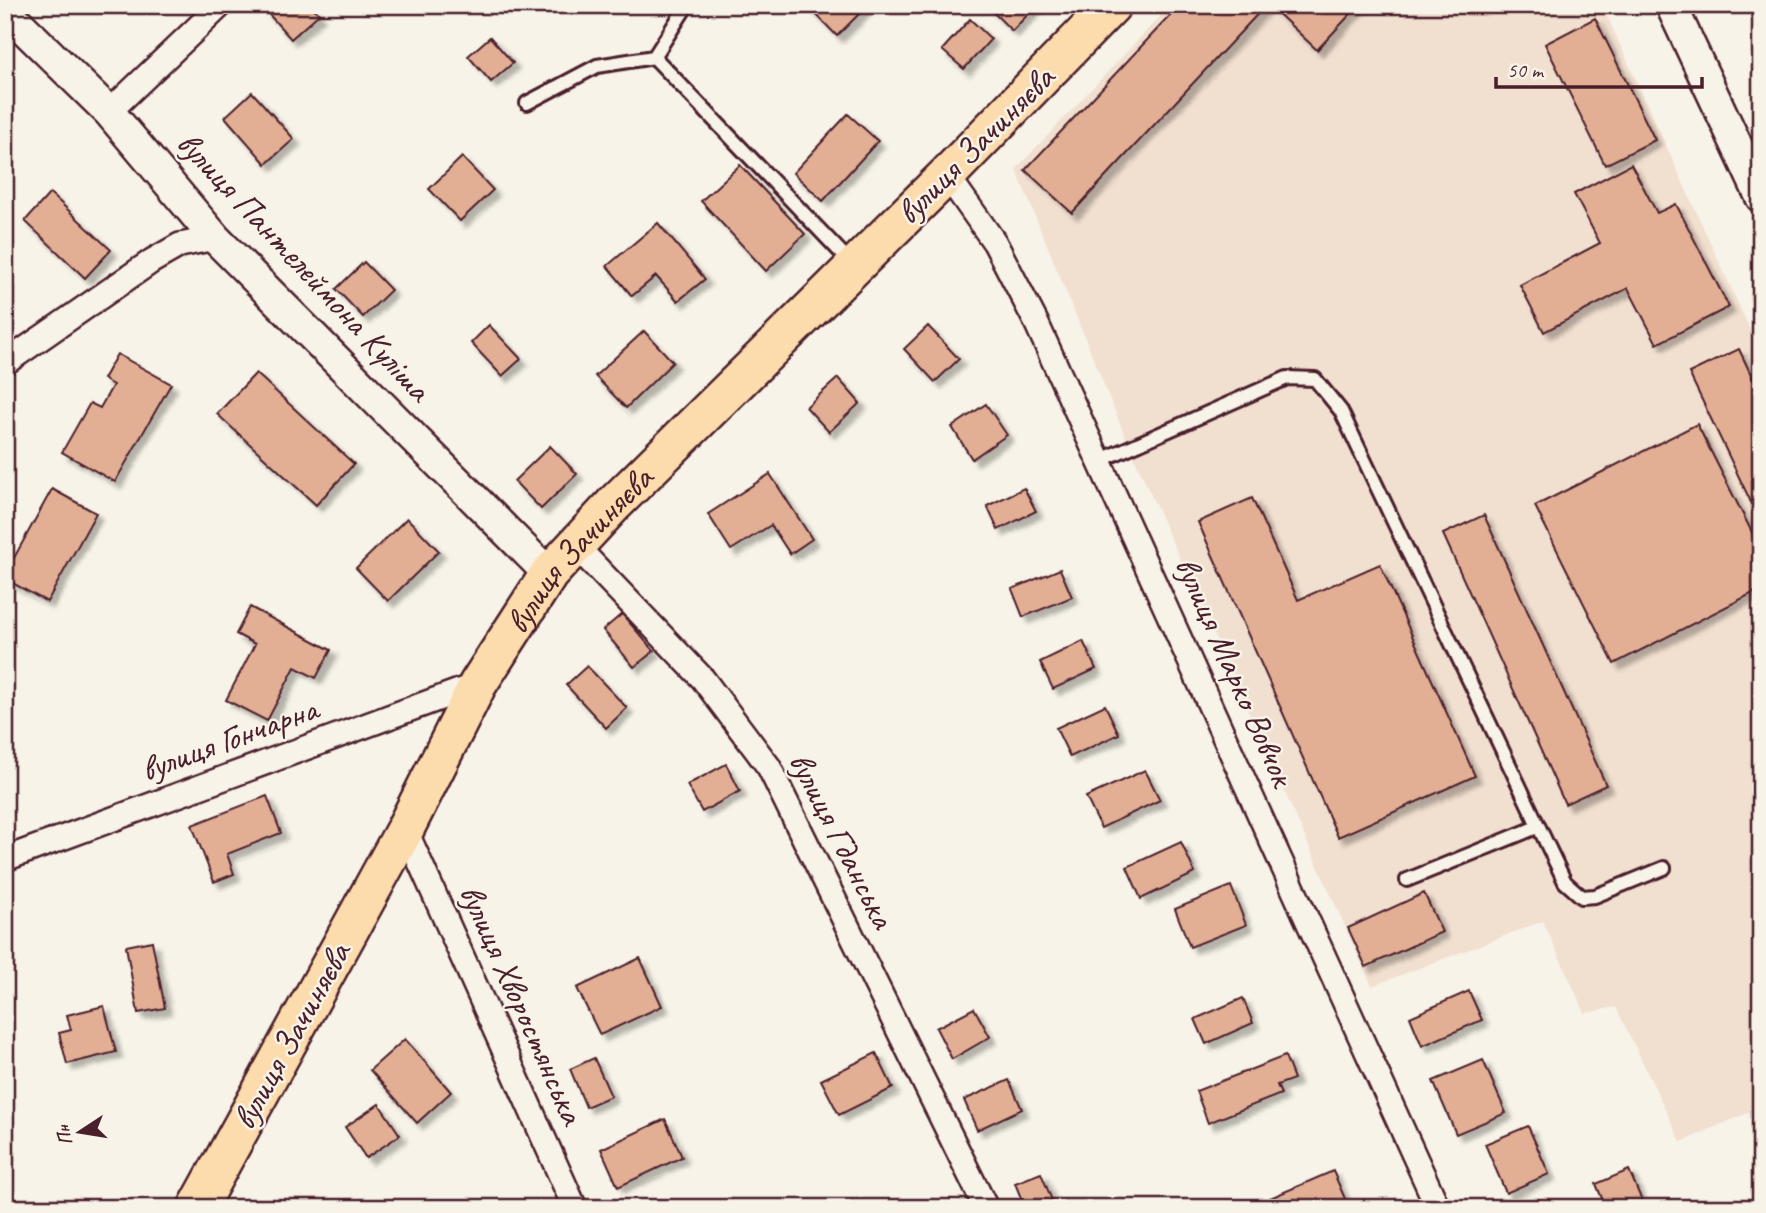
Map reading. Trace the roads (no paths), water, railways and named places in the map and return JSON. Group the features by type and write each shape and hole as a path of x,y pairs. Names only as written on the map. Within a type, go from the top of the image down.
{"main road":[{"name":"вулиця Зачиняєва","path":"197,1208 405,829 478,684 549,574 947,175 1112,5"}],"street":[{"path":"109,112 221,5"},
{"path":"1671,5 1761,197"},
{"name":"вулиця Пантелеймона Куліша","path":"5,10 109,112 215,238 549,574"},
{"name":"вулиця Марко Вовчок","path":"947,175 995,243 1101,460 1438,1208"},
{"path":"5,363 152,261 180,246 215,238"},
{"name":"вулиця Гданська","path":"575,545 703,679 769,767 986,1208"},
{"name":"вулиця Гончарна","path":"5,859 478,684"},
{"name":"вулиця Хворостянська","path":"405,829 575,1208"}],"lane":[{"path":"527,103 597,66 654,57 687,5"},
{"path":"654,57 855,266"},
{"path":"1101,460 1287,378 1315,379 1341,411 1536,827 1565,882 1582,897 1595,896 1664,868"},
{"path":"1407,880 1536,827"}]}
